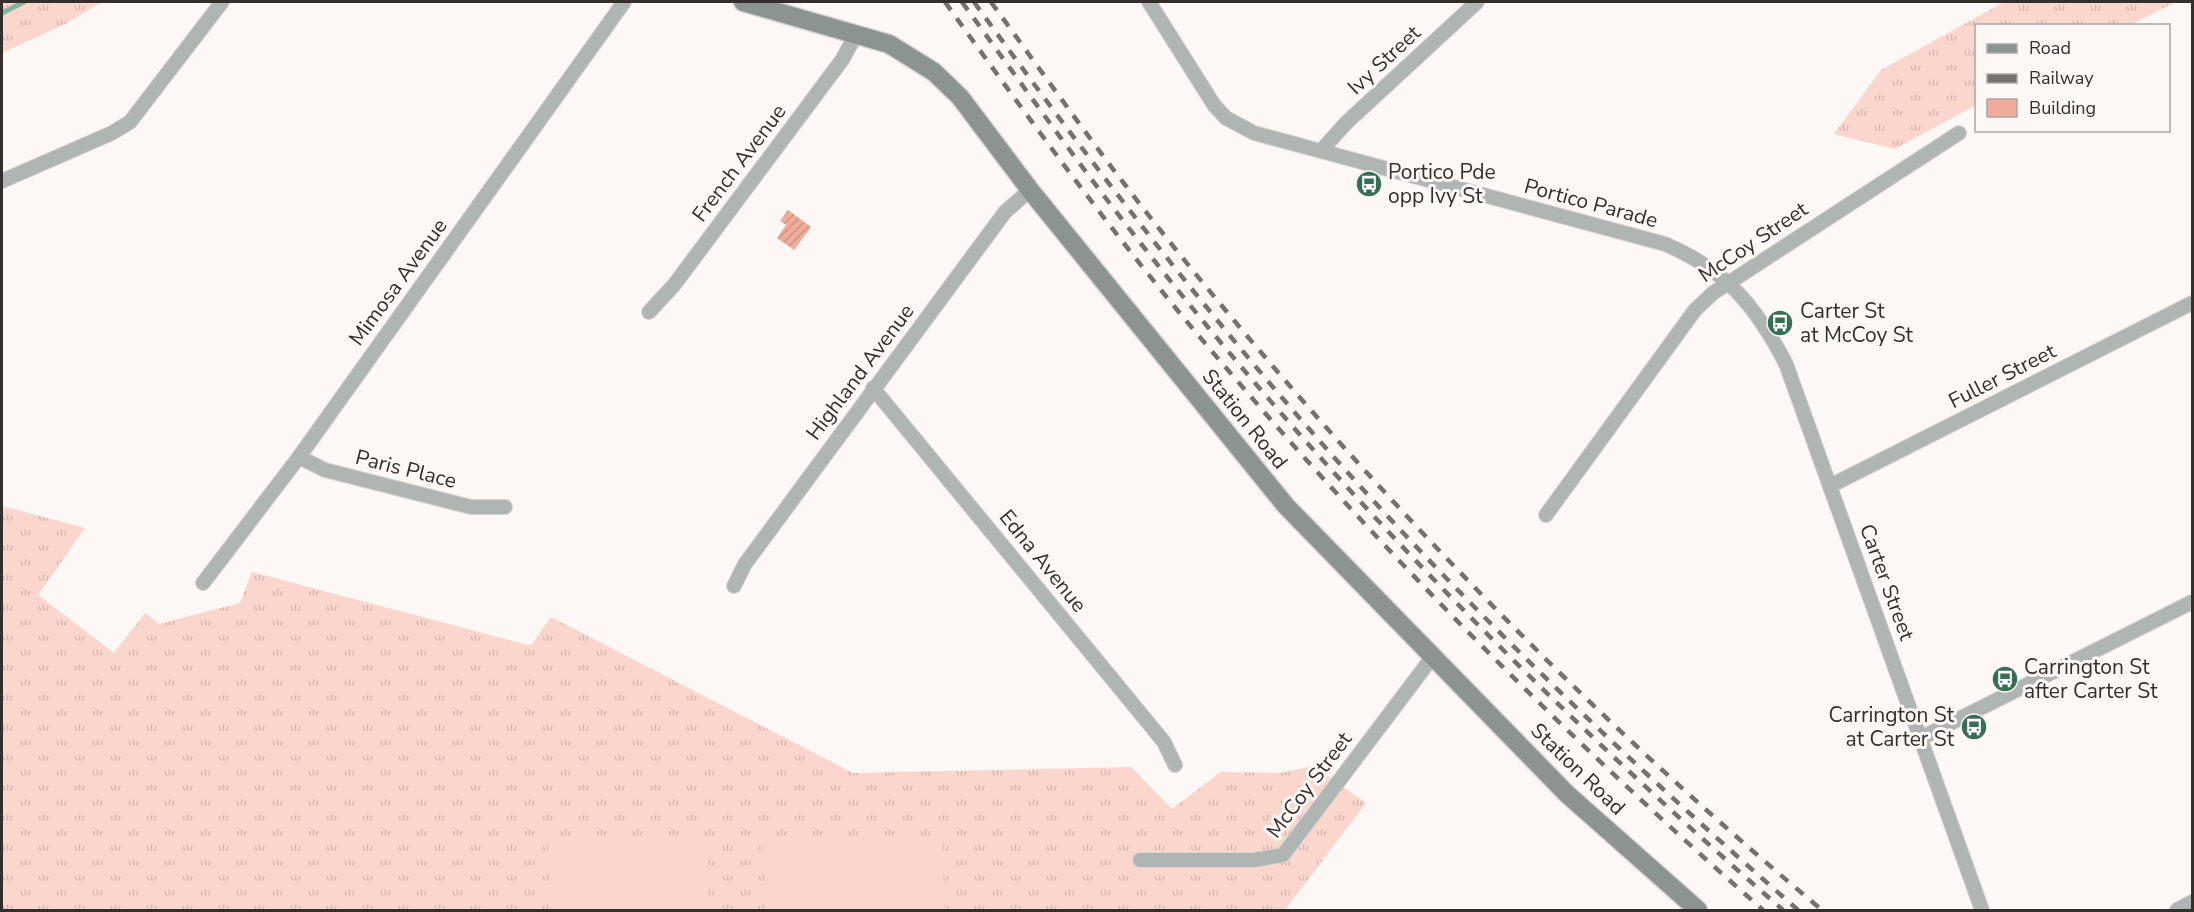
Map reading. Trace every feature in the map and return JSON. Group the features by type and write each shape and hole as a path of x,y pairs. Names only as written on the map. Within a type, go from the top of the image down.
{"main road":[{"name":"Station Road","path":"743,2 889,44 934,72 960,97 1030,190 1287,506 1567,794 1698,910"}],"street":[{"path":"2,181 112,133 130,122 222,2"},
{"name":"Mimosa Avenue","path":"202,583 299,457 624,2"},
{"name":"Portico Parade","path":"1149,2 1214,105 1226,118 1254,134 1665,244 1690,255 1728,281"},
{"name":"Ivy Street","path":"1321,151 1346,123 1477,2"},
{"name":"French Avenue","path":"649,312 674,285 842,60 857,33"},
{"name":"McCoy Street","path":"1546,515 1695,310 1728,281 1959,133"},
{"name":"Highland Avenue","path":"734,586 745,564 873,388 1005,212 1030,190"},
{"name":"Carter Street","path":"1728,281 1761,319 1786,364 1982,910"},
{"name":"Fuller Street","path":"1830,486 2193,303"},
{"name":"Edna Avenue","path":"873,388 1164,742 1175,765"},
{"name":"Paris Place","path":"299,457 325,470 471,507 505,507"},
{"path":"1921,738 2193,602"},
{"name":"McCoy Street","path":"1140,860 1254,860 1283,855 1434,655"},
{"path":"2177,910 2193,903"}],"green space":[{"path":"2,2 102,2 65,24 2,53"},
{"path":"2004,2 2176,2 2132,24 1975,24 1975,106 1895,149 1834,134 1881,70"},
{"path":"2,506 85,528 38,595 114,653 145,613 159,624 240,603 252,572 528,645 532,644 551,617 853,773 1131,767 1172,809 1221,772 1280,773 1313,766 1366,803 1285,910 2,910"},
{"path":"943,835 944,910 765,910 763,840"},
{"path":"706,837 709,910 551,910 548,842"}],"building":[{"path":"788,210 811,227 794,250 777,238 786,225 780,221"}],"waterway":[{"path":"2,13 24,2"}],"railway":[{"path":"945,2 1049,146 1121,240 1195,332 1359,518 1423,586 1556,719 1763,910"},
{"path":"962,2 1142,245 1215,335 1367,509 1528,675 1612,755 1783,910"},
{"path":"974,2 1160,249 1257,368 1359,485 1464,596 1572,704 1798,910"},
{"path":"991,2 1161,231 1313,413 1393,501 1558,672 1732,833 1822,910"}],"place":[{"name":"Portico Pde opp Ivy St","path":"1369,184"},
{"name":"Carter St at McCoy St","path":"1780,323"},
{"name":"Carrington St after Carter St","path":"2005,679"},
{"name":"Carrington St at Carter St","path":"1974,727"}]}
